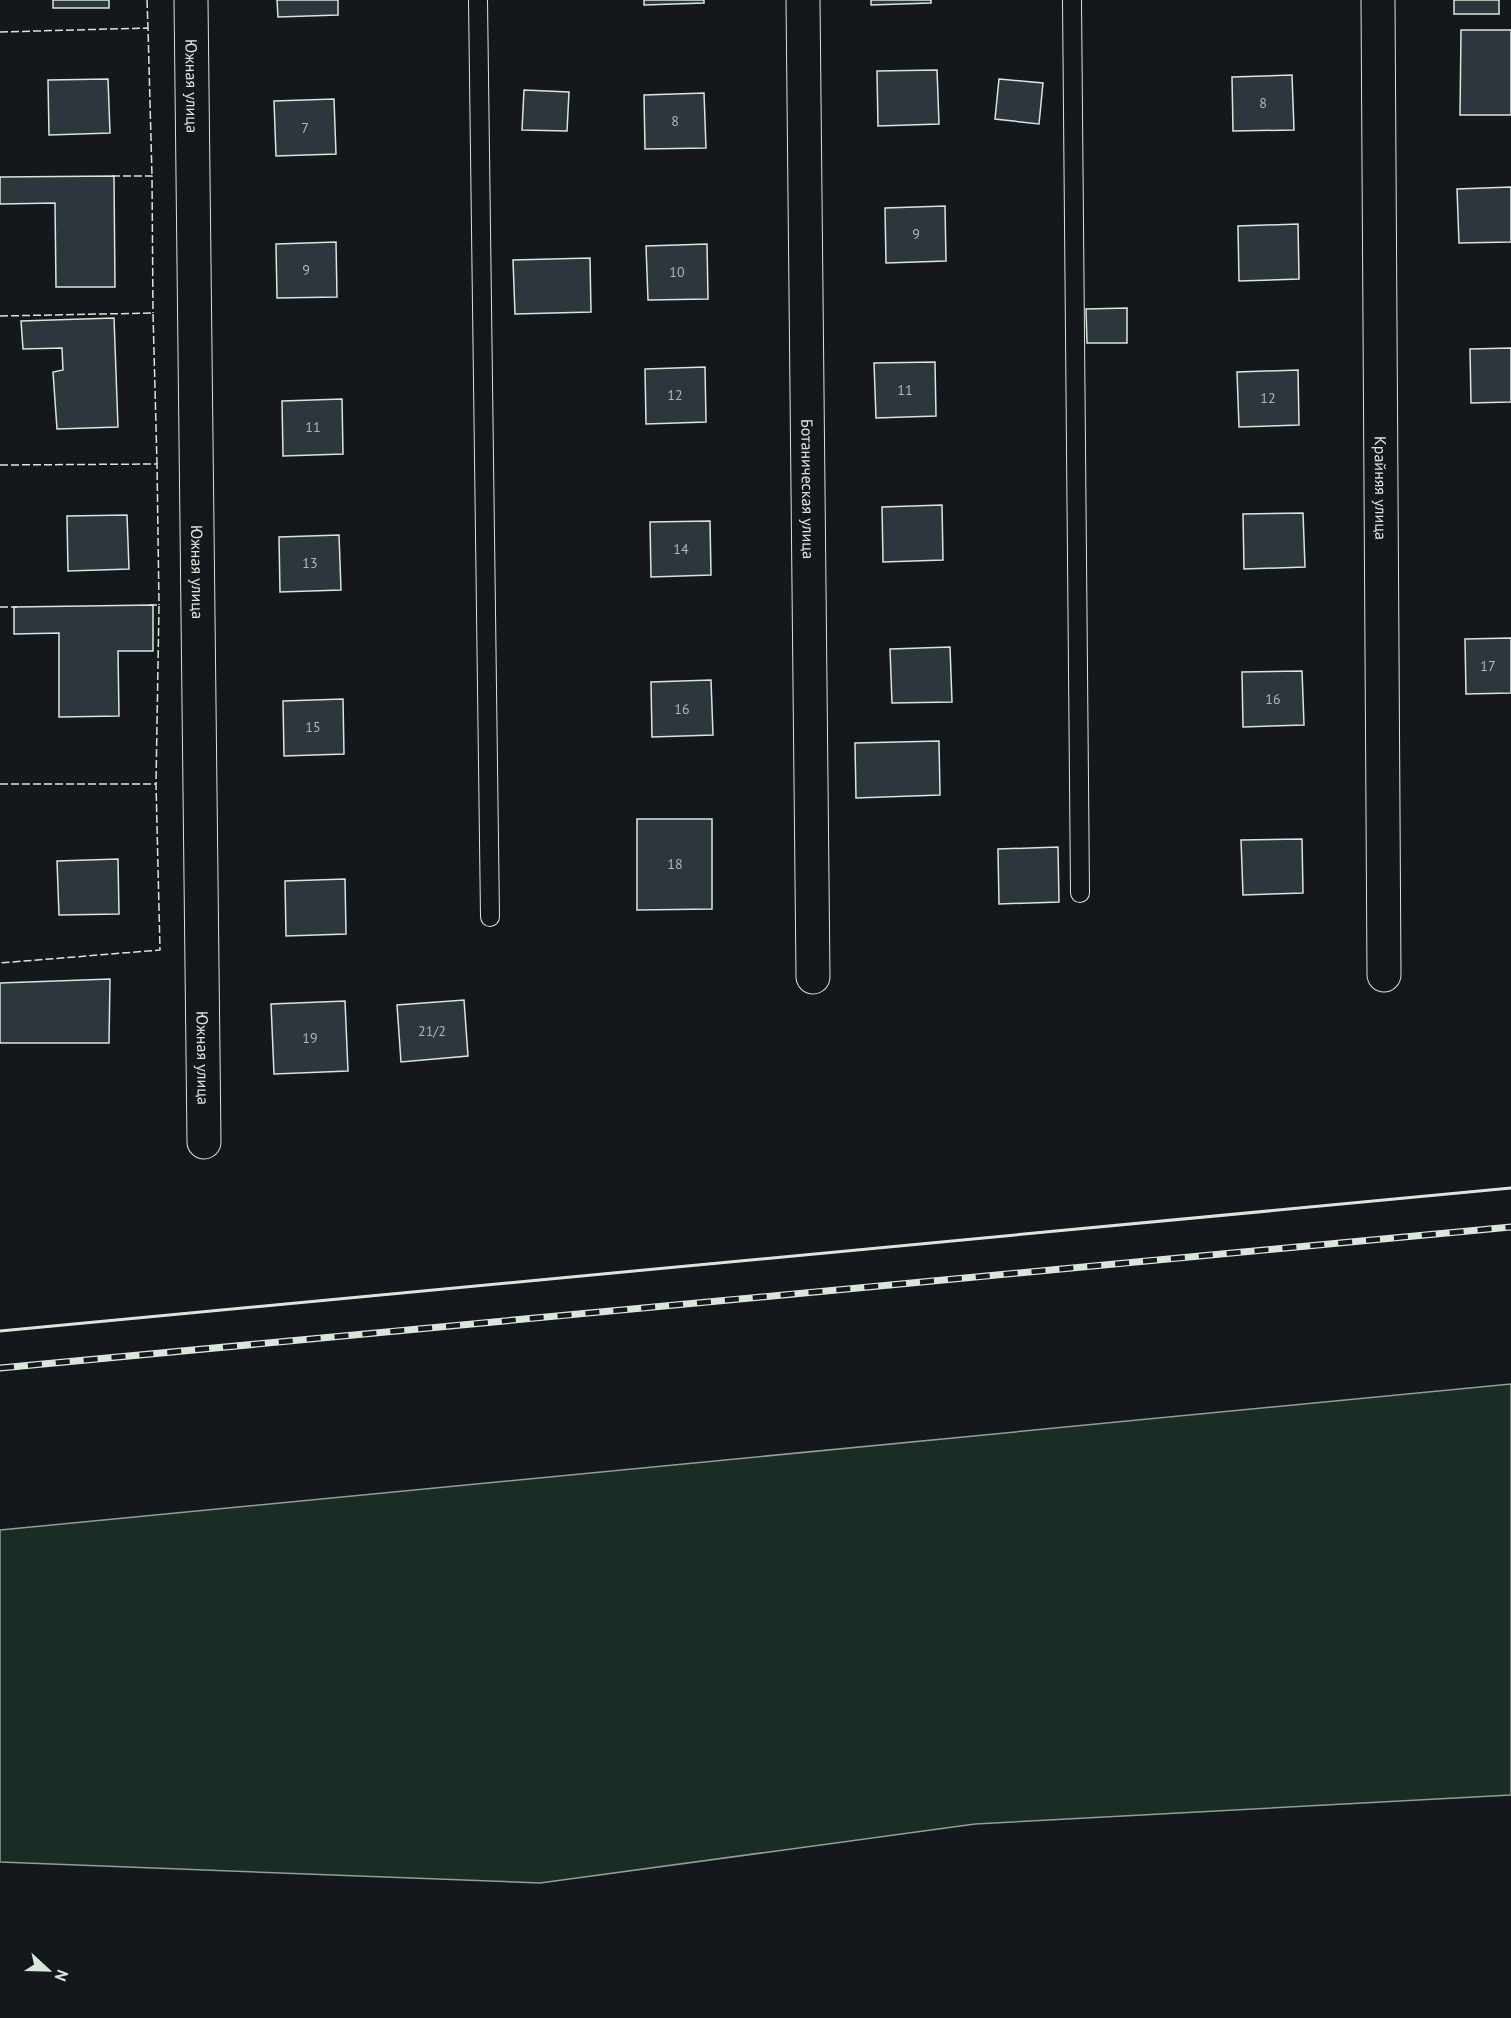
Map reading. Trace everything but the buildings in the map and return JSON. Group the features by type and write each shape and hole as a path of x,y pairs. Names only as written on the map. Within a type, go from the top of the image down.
{"street":[{"name":"Южная улица","path":"190,0 204,1142"},
{"name":"Ботаническая улица","path":"803,0 813,977"},
{"name":"Крайняя улица","path":"1378,0 1384,975"}],"lane":[{"path":"478,0 490,917"},
{"path":"1072,0 1080,893"}],"green space":[{"path":"1511,1384 1511,1795 975,1824 540,1883 0,1862 0,1530"}],"railway":[{"path":"0,1368 1511,1227"}],"fence":[{"path":"147,0 148,28"},
{"path":"0,32 148,28 152,176"},
{"path":"112,176 152,176 153,313"},
{"path":"0,316 153,313 157,464"},
{"path":"0,465 157,464 159,605"},
{"path":"149,605 159,605 156,784"},
{"path":"0,607 17,607"},
{"path":"0,784 156,784 160,950 0,963"}],"wall":[{"path":"0,1331 1511,1188"}]}
